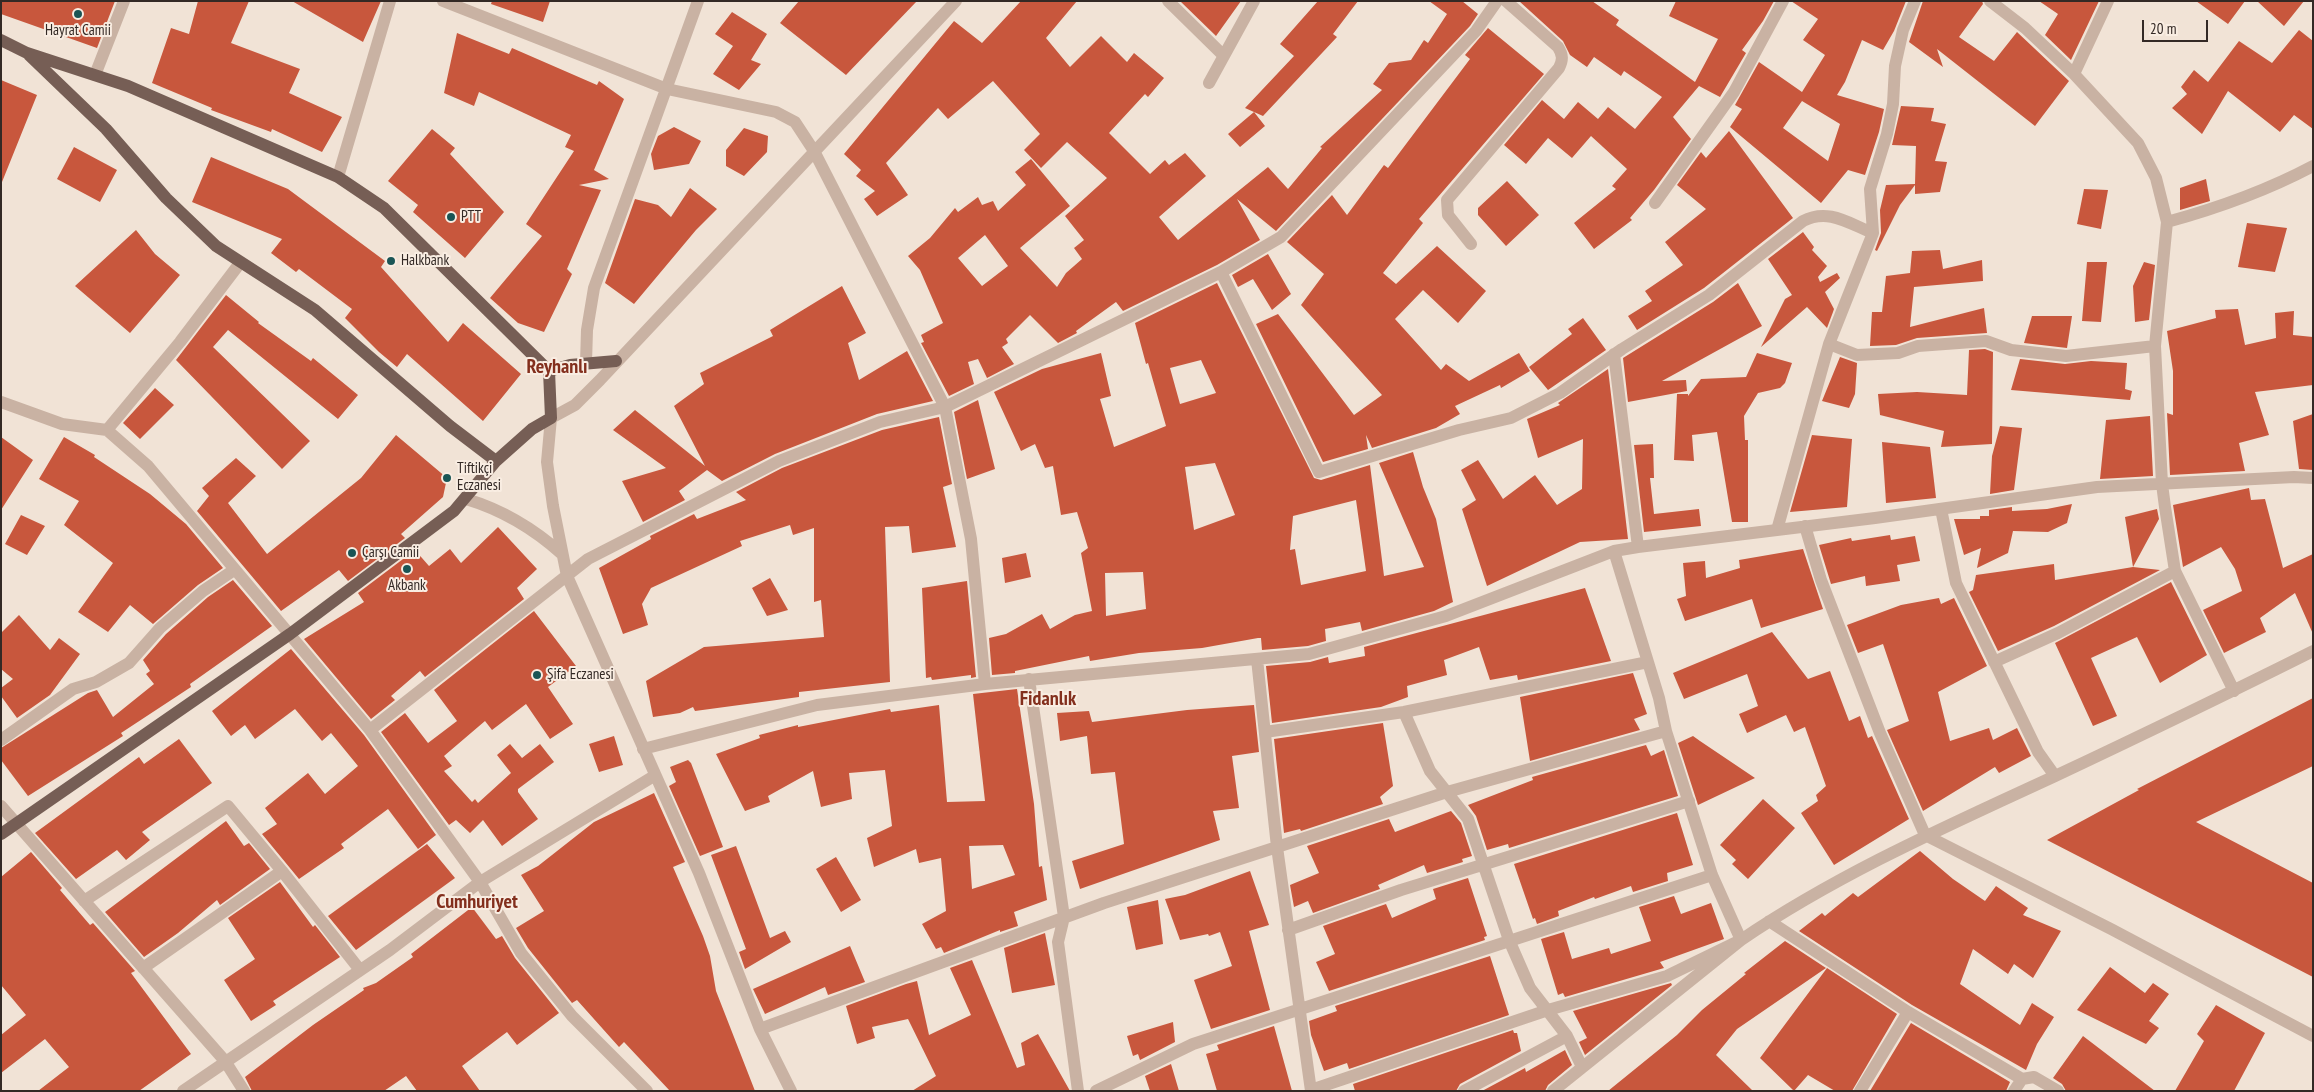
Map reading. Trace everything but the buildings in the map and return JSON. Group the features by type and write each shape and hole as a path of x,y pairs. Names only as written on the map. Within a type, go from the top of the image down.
{"main road":[{"path":"1,40 27,53 128,86 338,177 384,208 549,371 551,418 532,429 496,461 454,511 290,634 1,834"},
{"path":"27,53 106,129 192,225 240,263 315,310 450,426 496,461"},
{"path":"549,371 586,363 616,360"}],"street":[{"path":"95,75 124,1"},
{"path":"338,177 390,1"},
{"path":"443,1 667,89 776,112 795,122 814,151 946,407 971,538 985,684"},
{"path":"586,363 587,330 594,288 698,1"},
{"path":"791,1091 760,1029 698,873 567,576 553,506 548,462 551,418 575,405 956,1"},
{"path":"1168,1 1224,56"},
{"path":"1209,83 1254,1"},
{"path":"370,730 588,559 779,461 880,422 946,407 1221,272 1281,237 1476,31 1497,1"},
{"path":"1472,244 1448,215 1447,200 1559,68 1563,60 1562,53 1558,47 1506,1"},
{"path":"1655,203 1734,92 1783,1"},
{"path":"1777,530 1829,344 1873,233 1870,188 1888,134 1893,104 1895,66 1903,30 1915,1"},
{"path":"1990,1 2025,28 2074,74 2138,143 2156,178 2167,222 2155,346 2162,484 2175,571 2234,691"},
{"path":"2074,74 2108,1"},
{"path":"2167,222 2215,209 2274,187 2313,166"},
{"path":"1221,272 1319,472 1459,430 1511,418 1560,392 1614,354 1709,295 1803,221 1815,215 1827,215 1873,233"},
{"path":"107,430 180,342 240,263"},
{"path":"1829,344 1857,355 1898,353 1918,346 1986,342 2012,350 2066,356 2155,346"},
{"path":"1614,354 1638,547"},
{"path":"1,402 62,424 107,430 148,466 370,730 480,882 521,952 572,1016 647,1091"},
{"path":"643,749 817,705 1029,679 1309,654 1446,616 1614,551 1638,547 1941,509 2097,487 2313,478"},
{"path":"466,499 486,505 525,525 562,554"},
{"path":"1941,509 1956,583 2038,752 2055,776"},
{"path":"1805,526 1821,580 1880,733 1925,835 2111,928 2313,1036"},
{"path":"1614,551 1648,662 1666,731 1712,875 1741,940"},
{"path":"1,740 73,690 96,682 129,662 160,628 203,591 234,570"},
{"path":"1994,662 2052,636 2175,571"},
{"path":"1553,1091 1741,940 1769,921 1925,835 2055,776 2313,652"},
{"path":"1257,659 1277,847 1311,1090 1548,1010 1667,976 1741,940"},
{"path":"1265,732 1404,712 1648,662"},
{"path":"1029,679 1064,917 1058,942 1078,1091"},
{"path":"1404,712 1430,771 1468,819 1509,940 1530,988 1568,1036 1582,1067"},
{"path":"760,1029 1064,917 1447,792 1666,731"},
{"path":"183,1091 360,970 480,882 654,776"},
{"path":"1288,930 1401,890 1689,800"},
{"path":"1,806 225,1061 244,1091"},
{"path":"84,901 228,806 360,970"},
{"path":"143,968 282,871"},
{"path":"1096,1091 1193,1044 1712,875"},
{"path":"1769,921 1908,1012 2022,1079"},
{"path":"1860,1091 1908,1012"},
{"path":"1464,1091 1568,1036"},
{"path":"2014,1091 2022,1079 2034,1076 2058,1091"}],"place":[{"name":"Hayrat Camii","path":"78,14"},
{"name":"PTT","path":"451,217"},
{"name":"Halkbank","path":"391,261"},
{"name":"Tiftikçi Eczanesi","path":"447,478"},
{"name":"Çarşı Camii","path":"352,553"},
{"name":"Akbank","path":"407,569"},
{"name":"Şifa Eczanesi","path":"537,675"}],"district":[{"name":"Reyhanlı","path":"557,367"},
{"name":"Fidanlık","path":"1048,699"},
{"name":"Cumhuriyet","path":"477,902"}]}
